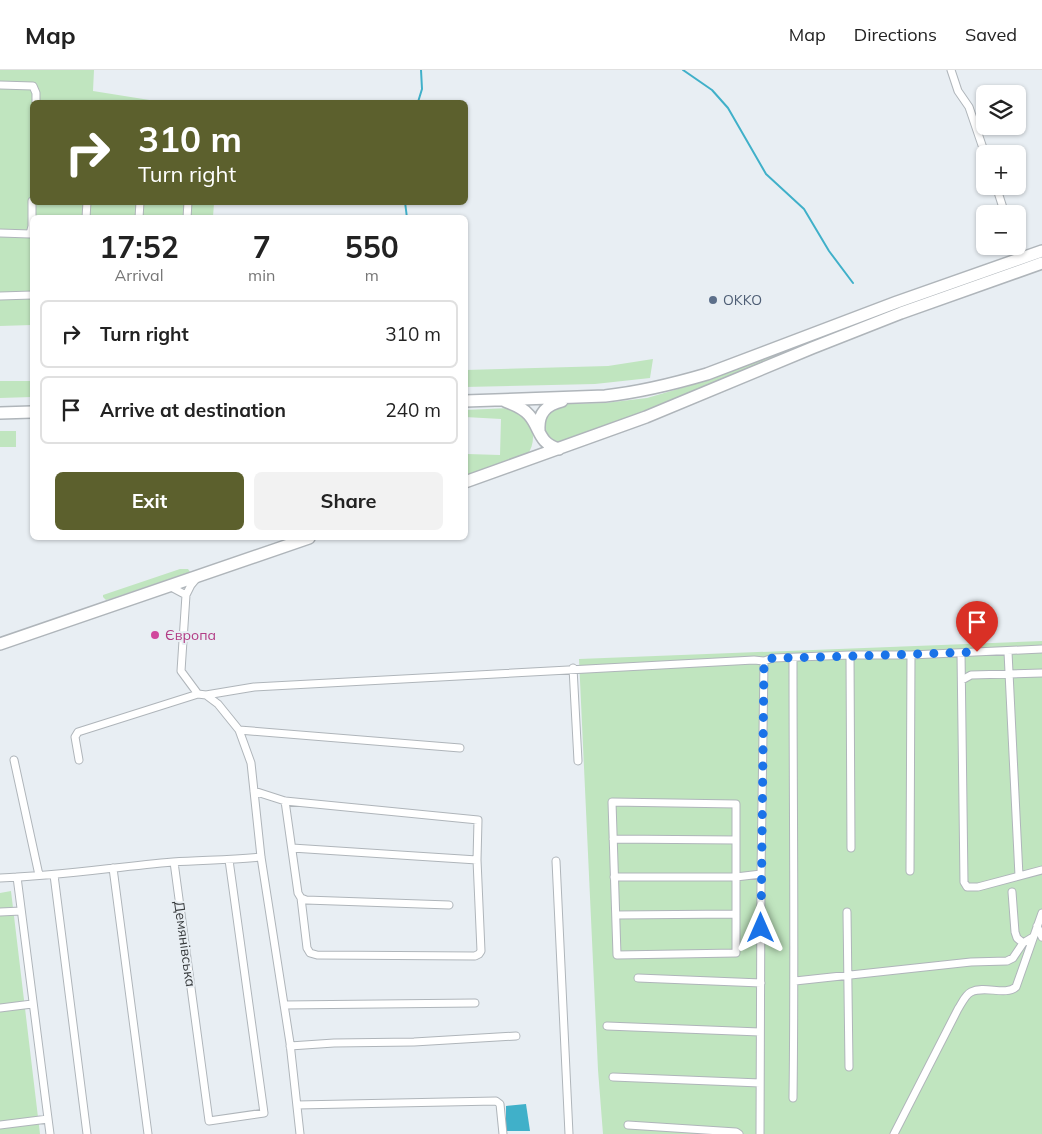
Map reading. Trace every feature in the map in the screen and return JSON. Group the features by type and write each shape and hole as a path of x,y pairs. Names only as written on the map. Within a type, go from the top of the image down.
{"highway":[{"path":"468,481 646,417 901,313 1042,251"},
{"path":"468,400 623,394 679,382 707,374 897,302 1042,263"},
{"path":"539,432 540,417 547,407 575,397"},
{"path":"500,400 525,411 533,419 545,442 559,448"},
{"path":"0,413 30,412"},
{"path":"0,644 303,540"}],"street":[{"path":"951,70 958,91 969,107 982,145"},
{"path":"0,85 33,86 36,100"},
{"path":"0,234 30,234"},
{"path":"1018,255 1019,260"},
{"path":"0,296 30,295"},
{"path":"199,577 190,585 186,595 181,671 202,694 218,704 238,730 251,763 261,857 290,1046 300,1134"},
{"path":"170,586 186,595"},
{"path":"79,760 75,737 78,732 202,694 254,687 573,668 764,661 773,658 850,655 911,656 1042,649"},
{"path":"1008,652 1019,876"},
{"path":"961,653 964,882 967,887 972,888 1042,870"},
{"path":"850,655 852,848"},
{"path":"910,871 911,656"},
{"path":"793,658 795,981 793,1098"},
{"path":"760,1134 764,661"},
{"path":"573,668 578,761"},
{"path":"962,680 971,675 1042,673"},
{"path":"238,730 460,748"},
{"path":"14,760 39,875"},
{"path":"254,791 286,800 478,820 477,860 481,951 479,954 475,956 317,955 310,953 306,948 301,898 298,892 286,800"},
{"path":"612,802 736,804 736,954 617,955 613,839 612,802"},
{"path":"613,839 736,840"},
{"path":"292,848 477,860"},
{"path":"0,878 54,875 174,862 261,857"},
{"name":"Демянівська","path":"174,862 209,1121 264,1113 230,860"},
{"path":"556,861 569,1134"},
{"path":"113,868 148,1134"},
{"path":"614,877 736,877 761,874"},
{"path":"54,875 87,1134"},
{"path":"17,877 50,1134"},
{"path":"1012,892 1015,932 1017,938 1023,943"},
{"path":"301,898 306,900 449,906"},
{"path":"0,912 21,911"},
{"path":"847,912 850,1067"},
{"path":"894,1134 958,1008 966,996 971,992 1014,989 1016,987 1042,913"},
{"path":"616,915 736,914"},
{"path":"1037,926 1042,937"},
{"path":"795,981 971,962 1007,961 1013,958 1023,943 1033,938"},
{"path":"638,978 761,983"},
{"path":"284,1005 475,1003"},
{"path":"0,1008 32,1004"},
{"path":"607,1026 760,1032"},
{"path":"290,1046 516,1036"},
{"path":"613,1077 760,1083"},
{"path":"297,1105 496,1101 500,1104 502,1134"},
{"path":"0,1125 48,1119"},
{"path":"628,1125 736,1132 739,1134"}],"green space":[{"path":"0,70 94,70 93,91 149,100 30,100 30,205 214,205 213,215 30,215 30,325 0,326"},
{"path":"1042,255 1042,259 562,442 557,442 550,438 544,428 542,419 560,404 605,403 647,398 709,380"},
{"path":"653,359 650,378 595,384 468,387 468,370 608,366"},
{"path":"0,381 30,381 30,397 0,398"},
{"path":"510,408 523,414 531,426 533,434 531,448 527,455 468,477 468,454 500,455 501,419 468,417 468,410"},
{"path":"0,431 16,431 16,447 0,447"},
{"path":"180,569 188,569 190,572 110,599 106,600 103,597 103,595"},
{"path":"1042,641 1042,1134 603,1134 598,1070 579,659"},
{"path":"11,891 40,1134 0,1134 0,893"}],"water":[{"path":"526,1104 530,1131 506,1131 506,1106"}],"waterway":[{"path":"419,100 422,89 421,70"},
{"path":"683,70 712,90 728,108 766,174 804,209 829,251 853,283"},
{"path":"405,205 407,215"}],"place":[{"name":"OKKO","path":"713,300"},
{"name":"Європа","path":"155,635"}],"route":[{"path":"761,928 764,661 773,658 850,655 911,656 977,652"}]}
